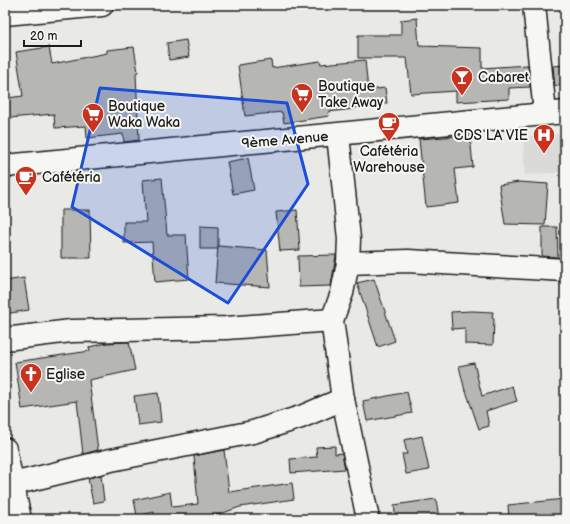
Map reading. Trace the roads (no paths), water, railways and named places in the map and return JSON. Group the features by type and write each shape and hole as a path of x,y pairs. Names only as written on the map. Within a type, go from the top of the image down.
{"street":[{"path":"5,14 102,5"},
{"path":"534,5 555,112"},
{"name":"9ème Avenue","path":"5,166 338,135 555,112"},
{"path":"338,135 349,240 348,263 342,293 332,320 343,399 368,519"},
{"path":"348,263 408,261 565,270"},
{"path":"5,339 71,331 226,328 332,320"},
{"path":"13,484 111,460 253,432 301,417 343,399"},
{"path":"5,449 20,519"}],"place":[{"name":"Cabaret","path":"462,96"},
{"name":"Boutique Take Away","path":"302,114"},
{"name":"Boutique Waka Waka","path":"93,134"},
{"name":"Cafétéria Warehouse","path":"389,142"},
{"name":"CDS LA VIE","path":"544,154"},
{"name":"Cafétéria","path":"26,196"},
{"name":"Eglise","path":"31,394"}]}
